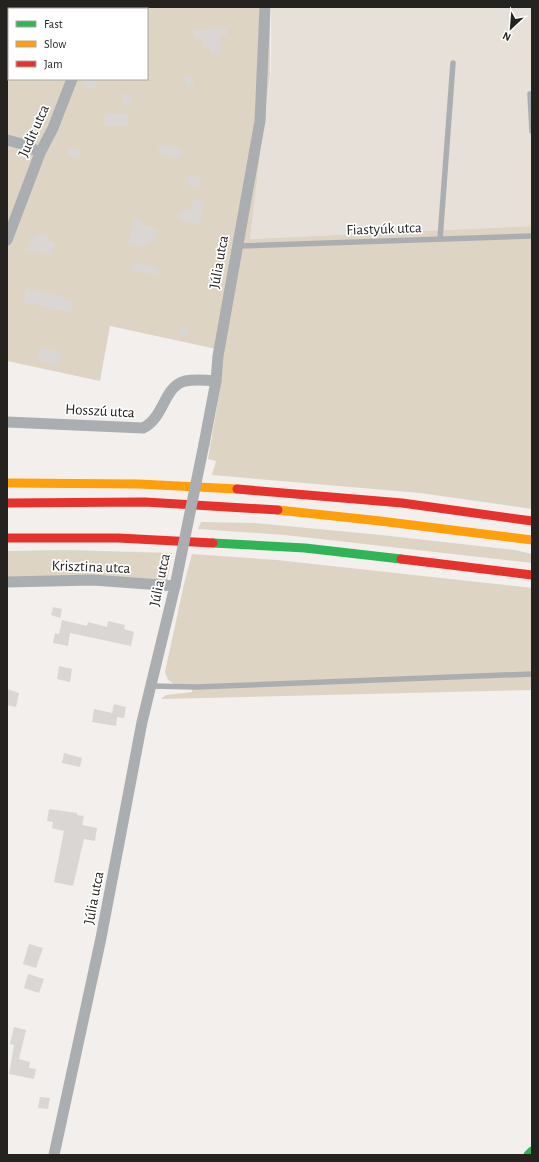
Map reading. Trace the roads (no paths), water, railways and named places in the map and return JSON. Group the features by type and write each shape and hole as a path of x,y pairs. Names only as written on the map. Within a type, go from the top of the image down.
{"main road":[{"path":"7,483 62,482 231,487 422,505 532,521"},
{"path":"7,503 85,502 227,506 420,524 532,540"},
{"path":"7,538 118,538 305,548 532,576"},
{"path":"528,1155 532,1151"}],"street":[{"name":"Júlia utca","path":"54,1155 101,938 142,722 152,686 175,586 216,381 218,356 260,121 265,7"},
{"name":"Judit utca","path":"7,240 40,153 72,80"},
{"path":"7,140 26,145 40,153"},
{"name":"Hosszú utca","path":"7,422 143,428 156,419 169,393 176,385 193,380 216,381"},
{"name":"Krisztina utca","path":"7,582 93,580 175,586"}],"lane":[{"path":"440,239 453,63"},
{"path":"530,94 532,131"},
{"name":"Fiastyúk utca","path":"238,246 532,236"},
{"path":"152,686 196,687 532,674"}]}
